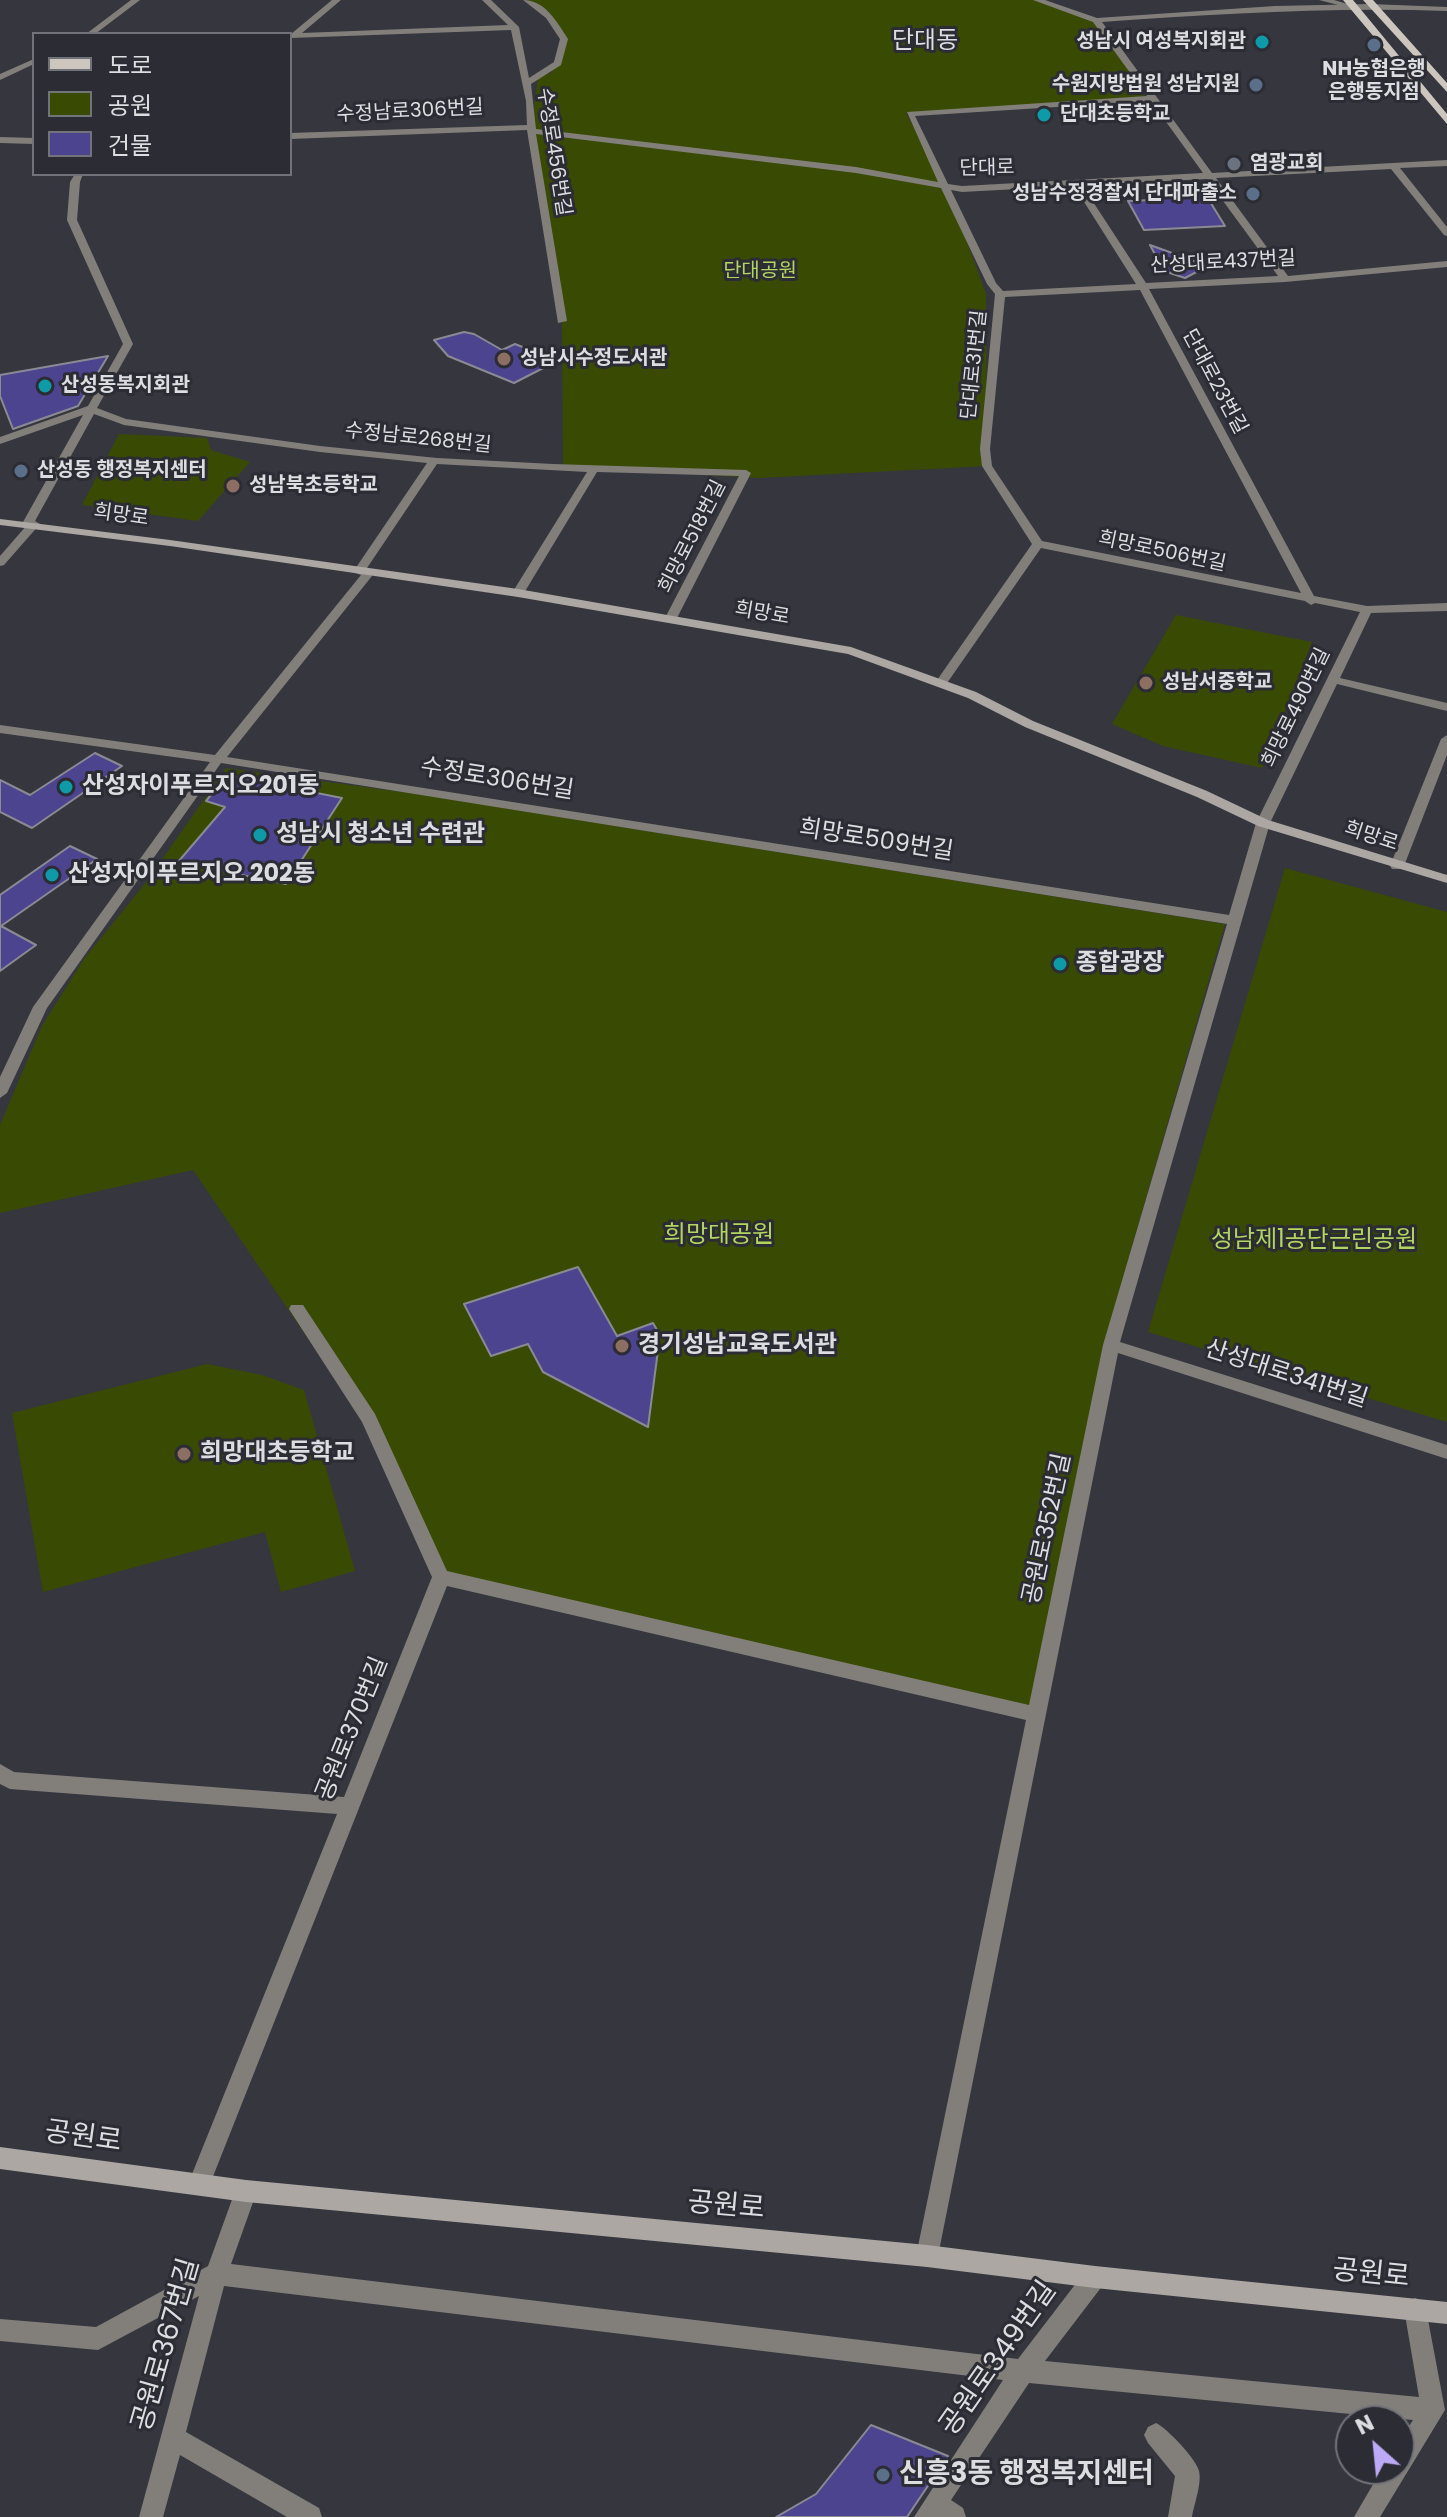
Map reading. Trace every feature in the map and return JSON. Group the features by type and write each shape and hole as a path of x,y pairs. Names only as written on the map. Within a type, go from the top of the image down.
{"main road":[{"path":"1349,3 1447,121"},
{"path":"1369,3 1447,89"},
{"name":"희망로","path":"0,513 17,515 31,523"},
{"name":"희망로","path":"0,522 31,523 518,593 832,646 941,683 1263,823 1447,879"},
{"name":"공원로","path":"0,2158 246,2191 927,2256 1095,2277 1447,2313"}],"street":[{"path":"93,32 136,0"},
{"path":"292,38 337,0"},
{"path":"486,0 515,27"},
{"path":"525,84 558,63 564,39 549,16 527,0"},
{"path":"1037,0 1096,20 1349,3 1447,9"},
{"path":"1323,0 1349,3"},
{"path":"1200,4 1216,12"},
{"path":"1096,20 1285,279"},
{"path":"292,38 515,27"},
{"name":"수정로456번길","path":"515,27 562,321"},
{"path":"0,77 32,62"},
{"name":"단대로31번길","path":"1038,544 987,466 985,449 1000,294 992,284 910,114 1155,98"},
{"name":"수정남로306번길","path":"292,136 531,129"},
{"name":"단대로","path":"531,129 856,170 962,189 1447,163"},
{"path":"0,140 32,141"},
{"path":"1394,167 1447,233"},
{"path":"0,563 31,523 89,409 128,344 72,220 78,176"},
{"name":"단대로23번길","path":"1077,184 1142,285 1311,601"},
{"name":"산성대로437번길","path":"1000,294 1285,279 1447,264"},
{"path":"0,441 89,409"},
{"name":"수정남로268번길","path":"89,409 124,422 434,461 556,469 595,467 746,473"},
{"path":"0,1093 40,1007 218,759 364,573 434,461"},
{"path":"518,593 595,467"},
{"name":"희망로518번길","path":"671,618 746,473"},
{"path":"941,683 1038,544"},
{"name":"희망로506번길","path":"1038,544 1367,610 1447,607"},
{"name":"희망로490번길","path":"1263,823 1367,610"},
{"path":"1334,680 1447,707"},
{"name":"수정로306번길","path":"0,729 218,759 770,846"},
{"path":"1397,866 1447,739"},
{"name":"공원로352번길","path":"927,2256 1034,1714 1111,1345 1232,920 1263,823"},
{"name":"희망로509번길","path":"770,846 1232,920"},
{"path":"297,1309 369,1419 441,1577 1034,1714"},
{"name":"산성대로341번길","path":"1111,1345 1447,1452"},
{"name":"공원로370번길","path":"199,2184 441,1577"},
{"path":"0,1773 10,1780 350,1806"},
{"name":"공원로367번길","path":"151,2517 216,2274 246,2191"},
{"path":"0,2330 98,2339 216,2274 1023,2371 1433,2410"},
{"name":"공원로349번길","path":"939,2512 1023,2371 1095,2277"},
{"path":"1415,2309 1433,2410 1415,2439"},
{"path":"1156,2435 1188,2473 1180,2517"},
{"path":"172,2437 310,2517"},
{"path":"1366,2517 1386,2485"}],"green space":[{"name":"단대공원","path":"527,0 1037,0 1096,20 1145,97 906,113 947,187 986,294 987,466 759,478 563,467 562,321 531,127 538,77 551,73 558,63 563,39 549,16"},
{"path":"119,434 207,438 211,450 250,462 198,521 82,505"},
{"path":"1176,615 1312,642 1262,768 1163,746 1112,724"},
{"name":"희망대공원","path":"226,768 423,795 1225,924 1105,1340 1029,1707 450,1576 359,1413 193,1170 0,1213 0,1125 42,1026 84,959 147,881"},
{"name":"성남제1공단근린공원","path":"1285,868 1447,912 1447,1422 1148,1332"},
{"path":"207,1364 262,1375 304,1390 355,1571 281,1592 265,1532 43,1592 12,1413"}],"building":[{"path":"1201,187 1225,226 1144,230 1128,201 1152,200 1146,190"},
{"path":"1150,245 1208,266 1185,278 1164,271"},
{"name":"성남시수정도서관","path":"464,332 474,334 502,350 515,344 557,361 514,383 448,356 434,340"},
{"name":"산성동복지회관","path":"108,356 78,406 13,429 0,396 0,375"},
{"name":"산성자이푸르지오201동","path":"95,753 122,766 32,828 0,812 0,780 30,795"},
{"name":"성남시 청소년 수련관","path":"227,775 342,798 286,884 178,862 225,807 206,801"},
{"name":"산성자이푸르지오 202동","path":"70,846 97,859 1,926 36,945 0,971 0,895"},
{"name":"경기성남교육도서관","path":"578,1267 617,1336 653,1323 660,1335 648,1427 543,1372 528,1344 491,1356 464,1304"},
{"name":"신흥3동 행정복지센터","path":"871,2425 948,2456 907,2517 776,2517 816,2494"}],"place":[{"name":"성남시 여성복지회관","path":"1262,42"},
{"name":"NH농협은행 은행동지점","path":"1374,45"},
{"name":"수원지방법원 성남지원","path":"1256,85"},
{"name":"단대초등학교","path":"1044,115"},
{"name":"염광교회","path":"1234,164"},
{"name":"성남수정경찰서 단대파출소","path":"1253,194"},
{"name":"성남시수정도서관","path":"504,359"},
{"name":"산성동복지회관","path":"45,386"},
{"name":"산성동 행정복지센터","path":"21,471"},
{"name":"성남북초등학교","path":"233,486"},
{"name":"성남서중학교","path":"1146,683"},
{"name":"산성자이푸르지오201동","path":"66,787"},
{"name":"성남시 청소년 수련관","path":"260,835"},
{"name":"산성자이푸르지오 202동","path":"52,875"},
{"name":"종합광장","path":"1060,964"},
{"name":"경기성남교육도서관","path":"622,1346"},
{"name":"희망대초등학교","path":"184,1454"},
{"name":"신흥3동 행정복지센터","path":"883,2475"}],"district":[{"name":"단대동","path":"925,42"}]}
